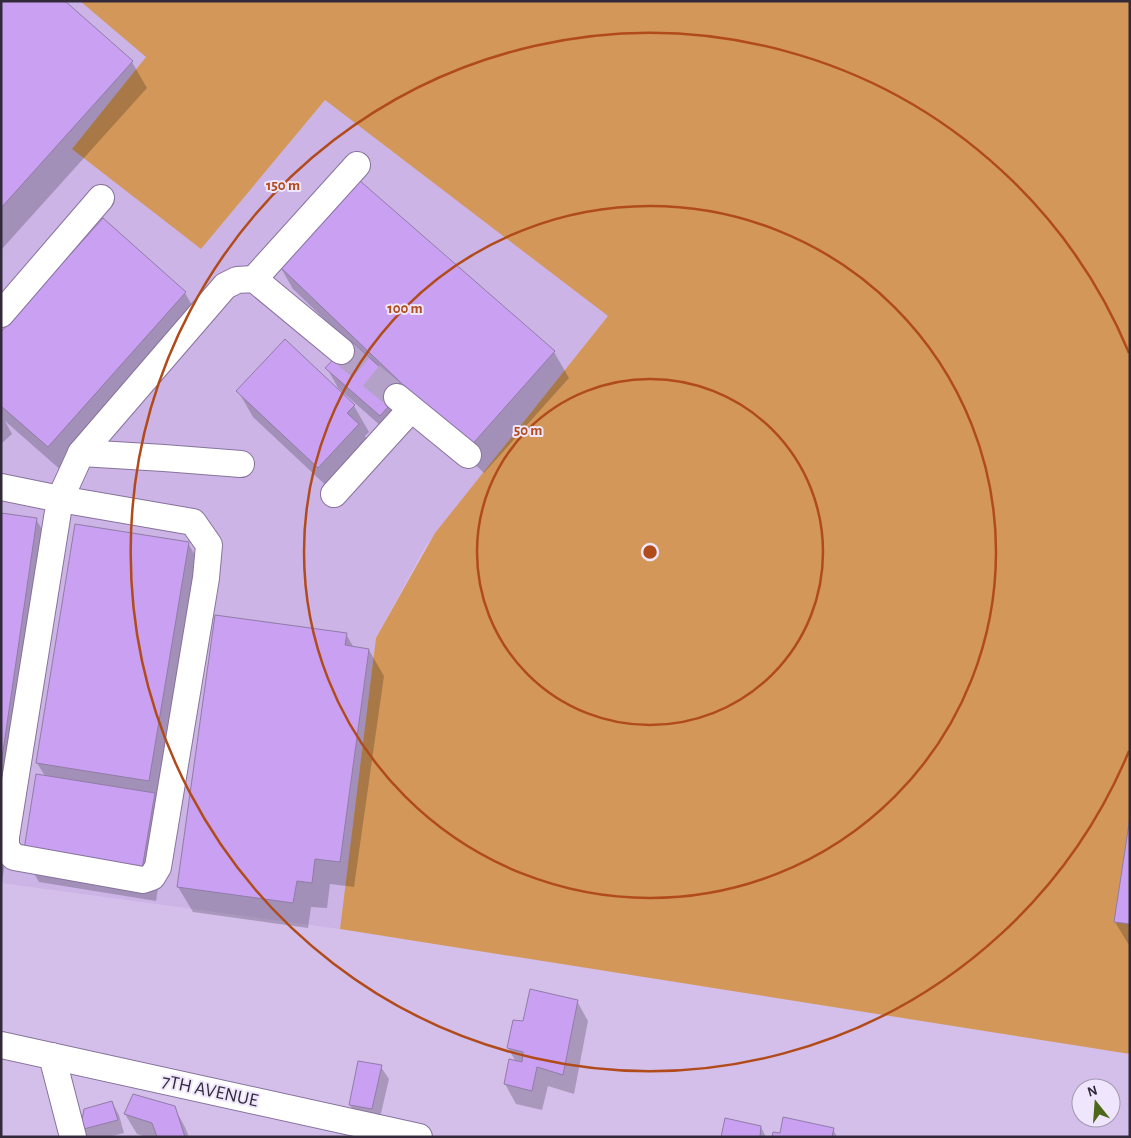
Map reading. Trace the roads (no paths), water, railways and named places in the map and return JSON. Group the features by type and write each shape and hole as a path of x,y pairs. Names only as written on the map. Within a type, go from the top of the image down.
{"street":[{"path":"254,279 357,165"},
{"path":"1,314 101,198"},
{"path":"1,487 60,499 193,522 209,545 206,578 158,867 152,877 143,880 14,857 6,848 6,837 60,499 81,453 225,286 237,280 254,279 341,352"},
{"path":"334,494 404,403 468,455"},
{"path":"81,453 241,464"},
{"name":"7TH AVENUE","path":"1,1045 381,1133 419,1137"},
{"path":"52,1056 73,1137"}],"tunnel":[{"path":"341,351 397,397"}]}
